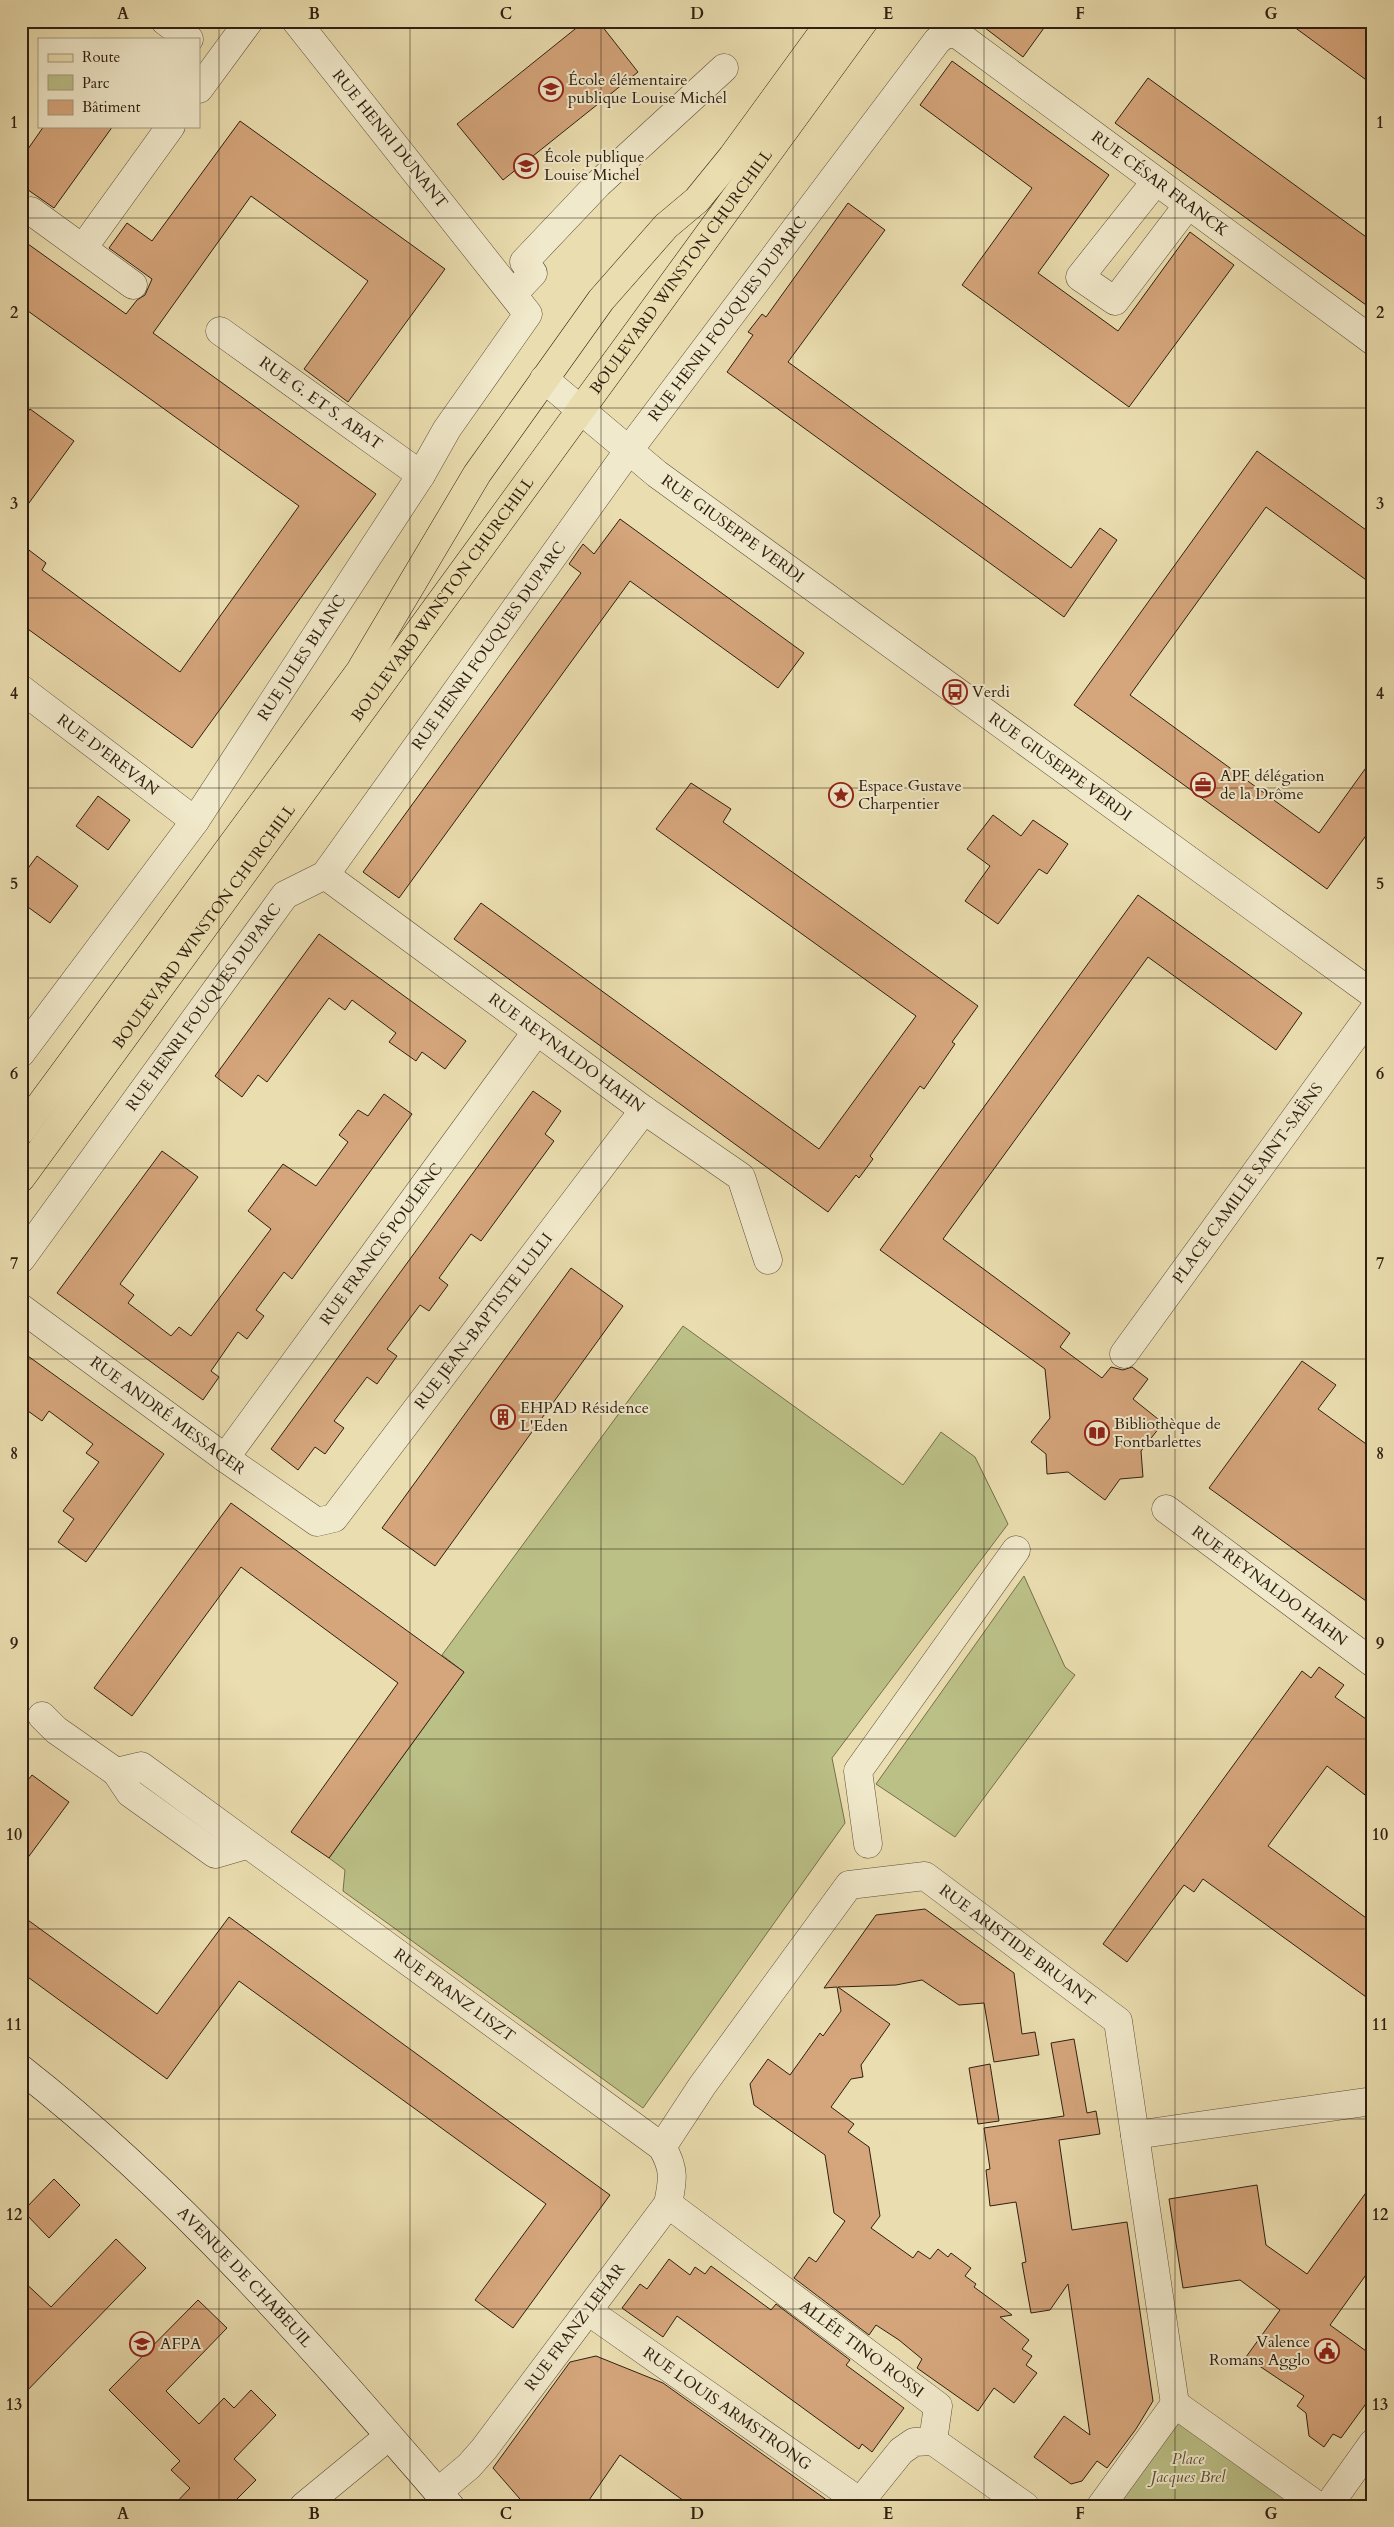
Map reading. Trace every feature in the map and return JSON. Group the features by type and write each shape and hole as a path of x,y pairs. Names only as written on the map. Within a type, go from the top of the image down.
{"main road":[{"name":"BOULEVARD WINSTON CHURCHILL","path":"21,1130 360,670 477,474 601,300 666,226 697,200 732,157 831,21"},
{"name":"BOULEVARD WINSTON CHURCHILL","path":"21,1178 864,21"}],"street":[{"path":"165,21 188,38"},
{"path":"200,85 209,53 249,21"},
{"name":"RUE HENRI DUNANT","path":"296,21 484,256"},
{"name":"RUE CÉSAR FRANCK","path":"944,28 958,34 1373,341"},
{"name":"RUE HENRI FOUQUES DUPARC","path":"21,1259 285,895 325,875 628,450 937,41 944,28"},
{"path":"513,294 533,273 524,262 598,184 724,68"},
{"path":"82,248 170,128"},
{"path":"1156,181 1080,277 1115,301 1188,205"},
{"path":"31,211 133,286"},
{"name":"RUE JULES BLANC","path":"21,1053 195,821 421,476 447,429 528,314 484,256"},
{"name":"RUE G. ET S. ABAT","path":"220,331 421,476"},
{"name":"RUE GIUSEPPE VERDI","path":"544,380 657,474 1373,994"},
{"name":"RUE D'EREVAN","path":"21,689 195,821"},
{"name":"RUE REYNALDO HAHN","path":"325,875 644,1110 741,1177 768,1260"},
{"name":"PLACE CAMILLE SAINT-SAËNS","path":"1124,1354 1373,1011"},
{"name":"RUE FRANCIS POULENC","path":"225,1458 537,1031"},
{"name":"RUE JEAN-BAPTISTE LULLI","path":"318,1522 334,1518 644,1110"},
{"name":"RUE ANDRÉ MESSAGER","path":"21,1308 225,1458 318,1522"},
{"name":"RUE REYNALDO HAHN","path":"1166,1509 1373,1663"},
{"path":"868,1844 858,1771 1016,1550"},
{"name":"RUE FRANZ LISZT","path":"42,1716 56,1730 116,1772 141,1766 246,1845 662,2147"},
{"name":"RUE ARISTIDE BRUANT","path":"662,2147 702,2086 849,1885 926,1876 1118,2021 1175,2404"},
{"name":"AVENUE DE CHABEUIL","path":"21,2069 76,2112 170,2199 237,2266 444,2499"},
{"path":"1135,2135 1373,2101"},
{"name":"RUE FRANZ LEHAR","path":"444,2499 484,2449 668,2204 673,2181 671,2162 662,2147"},
{"name":"ALLÉE TINO ROSSI","path":"668,2204 938,2406 933,2441"},
{"name":"RUE LOUIS ARMSTRONG","path":"588,2311 863,2504"},
{"path":"1101,2506 1175,2404 1318,2506"},
{"path":"304,2506 389,2436"},
{"path":"863,2504 901,2451 914,2442 933,2441 1025,2506"},
{"path":"1328,2506 1373,2443"}],"green space":[{"path":"683,1326 903,1485 941,1432 975,1457 1008,1524 832,1758 845,1823 643,2108 343,1891 345,1870 329,1858 464,1672 442,1655"},
{"path":"1024,1576 1065,1667 1075,1675 955,1837 876,1784"},
{"name":"Place Jacques Brel","path":"1181,2417 1296,2506 1115,2506"}],"building":[{"path":"585,21 598,21 638,72 503,180 457,124"},
{"path":"976,21 1049,21 1023,57"},
{"path":"1286,21 1373,21 1373,85 1346,65"},
{"path":"952,61 1109,175 1038,273 1118,331 1190,232 1234,265 1129,407 962,285 1032,188 920,105"},
{"path":"1148,78 1373,242 1373,310 1115,123"},
{"path":"240,121 445,269 348,402 304,369 368,281 251,196 153,333 376,494 192,748 21,624 21,544 46,563 42,570 180,672 299,506 21,306 21,239 126,314 137,300 145,295 152,279 109,248 127,223 152,241"},
{"path":"43,128 112,128 54,208 21,185 21,159"},
{"path":"848,203 885,230 788,362 1071,568 1100,528 1117,540 1064,617 727,372 753,335 748,332 762,314 766,317"},
{"path":"30,409 74,441 21,514 21,421"},
{"path":"1257,451 1373,535 1373,585 1266,507 1130,695 1319,833 1373,758 1373,826 1327,889 1074,705"},
{"path":"620,519 804,653 778,688 630,581 399,898 363,872 581,573 569,564 583,544 594,554"},
{"path":"691,783 731,809 723,822 978,1006 952,1042 955,1044 924,1089 920,1086 870,1156 873,1159 859,1178 856,1175 828,1212 454,939 481,903 819,1149 916,1016 656,829"},
{"path":"98,796 130,820 108,850 76,826"},
{"path":"993,815 1021,836 1033,820 1068,844 1047,874 1039,869 998,924 965,901 990,866 967,849"},
{"path":"37,856 78,886 50,923 21,902 21,878"},
{"path":"1138,895 1302,1013 1276,1050 1148,957 943,1239 1070,1333 1060,1347 1102,1378 1111,1367 1123,1370 1132,1367 1148,1379 1133,1399 1163,1423 1141,1451 1143,1477 1120,1479 1105,1500 1068,1472 1047,1474 1046,1454 1031,1442 1050,1418 1045,1369 880,1250"},
{"path":"319,934 466,1041 445,1069 422,1052 416,1061 389,1042 396,1033 352,1000 345,1010 329,998 267,1082 258,1075 242,1097 215,1076"},
{"path":"533,1091 561,1111 545,1134 554,1141 481,1241 471,1234 439,1278 448,1285 429,1311 420,1305 387,1349 397,1356 377,1384 367,1377 334,1421 344,1428 325,1454 315,1447 298,1470 271,1449"},
{"path":"384,1094 412,1114 292,1279 284,1272 256,1310 264,1316 247,1339 238,1332 211,1371 219,1377 203,1400 57,1293 162,1151 198,1177 120,1284 134,1295 128,1303 171,1336 179,1327 191,1336 271,1229 248,1211 283,1164 316,1186 348,1142 339,1135 358,1110 368,1116"},
{"name":"EHPAD Résidence L'Eden","path":"571,1268 623,1306 435,1566 382,1528"},
{"path":"21,1351 164,1454 86,1562 58,1542 74,1519 63,1511 99,1462 86,1453 93,1444 49,1411 42,1421 21,1406"},
{"path":"1302,1361 1336,1385 1318,1409 1373,1449 1373,1606 1209,1488"},
{"path":"231,1503 464,1672 329,1858 291,1832 398,1683 241,1567 132,1716 94,1688"},
{"path":"1319,1667 1344,1685 1335,1697 1373,1724 1373,1801 1327,1766 1268,1846 1373,1923 1373,2002 1203,1879 1194,1892 1184,1885 1127,1962 1103,1944 1302,1671 1311,1678"},
{"path":"32,1775 69,1802 21,1867 21,1789"},
{"path":"925,1909 1014,1973 1022,2034 1035,2032 1039,2055 994,2062 984,2003 959,2005 922,1980 896,1985 838,1987 890,2024 861,2065 863,2077 851,2079 831,2107 854,2124 848,2132 869,2147 880,2216 871,2228 913,2258 918,2251 930,2259 938,2249 948,2257 951,2253 971,2268 965,2276 976,2284 974,2287 1012,2315 1000,2317 1029,2340 1022,2349 1032,2356 1026,2365 1037,2373 1014,2403 994,2388 978,2411 917,2368 922,2359 899,2340 876,2325 869,2335 794,2278 809,2257 816,2262 845,2221 834,2213 825,2155 754,2105 750,2084 768,2059 790,2075 820,2033 823,2036 841,2011 837,1987 824,1988 876,1915"},
{"path":"21,1915 157,2014 229,1917 610,2195 513,2328 475,2300 546,2204 239,1981 167,2079 21,1972"},
{"path":"1074,2039 1087,2113 1096,2111 1100,2134 1059,2140 1072,2230 1127,2222 1153,2401 1136,2429 1107,2468 1097,2461 1082,2481 1071,2484 1034,2457 1064,2416 1090,2435 1068,2284 1050,2310 1031,2313 1022,2263 1026,2262 1016,2202 990,2206 986,2170 990,2169 984,2128 1064,2116 1051,2043"},
{"path":"990,2064 999,2121 978,2124 969,2068"},
{"path":"54,2179 80,2205 49,2238 23,2211"},
{"path":"1373,2183 1373,2265 1330,2325 1373,2356 1373,2394 1341,2438 1333,2434 1324,2447 1309,2436 1306,2413 1297,2406 1304,2396 1246,2357 1280,2310 1240,2280 1183,2288 1169,2199 1257,2185 1266,2245 1307,2274"},
{"path":"116,2239 146,2268 21,2397 21,2279 51,2307"},
{"path":"669,2259 690,2275 695,2267 705,2274 711,2266 771,2310 776,2304 850,2360 846,2365 904,2408 872,2452 862,2444 859,2449 677,2316 663,2337 622,2308 640,2284 647,2289"},
{"path":"198,2300 227,2328 166,2391 199,2424 224,2398 234,2408 251,2390 276,2415 234,2459 256,2480 230,2506 173,2506 190,2488 171,2470 180,2461 109,2390"},
{"path":"596,2356 663,2383 835,2506 691,2506 620,2455 585,2506 526,2506 493,2468 570,2362"}],"place":[{"name":"École élémentaire publique Louise Michel","path":"551,89"},
{"name":"École publique Louise Michel","path":"526,166"},
{"name":"Verdi","path":"955,692"},
{"name":"APF délégation de la Drôme","path":"1203,785"},
{"name":"Espace Gustave Charpentier","path":"841,795"},
{"name":"EHPAD Résidence L'Eden","path":"503,1417"},
{"name":"Bibliothèque de Fontbarlettes","path":"1097,1433"},
{"name":"AFPA","path":"142,2344"},
{"name":"Valence Romans Agglo","path":"1327,2351"}]}
